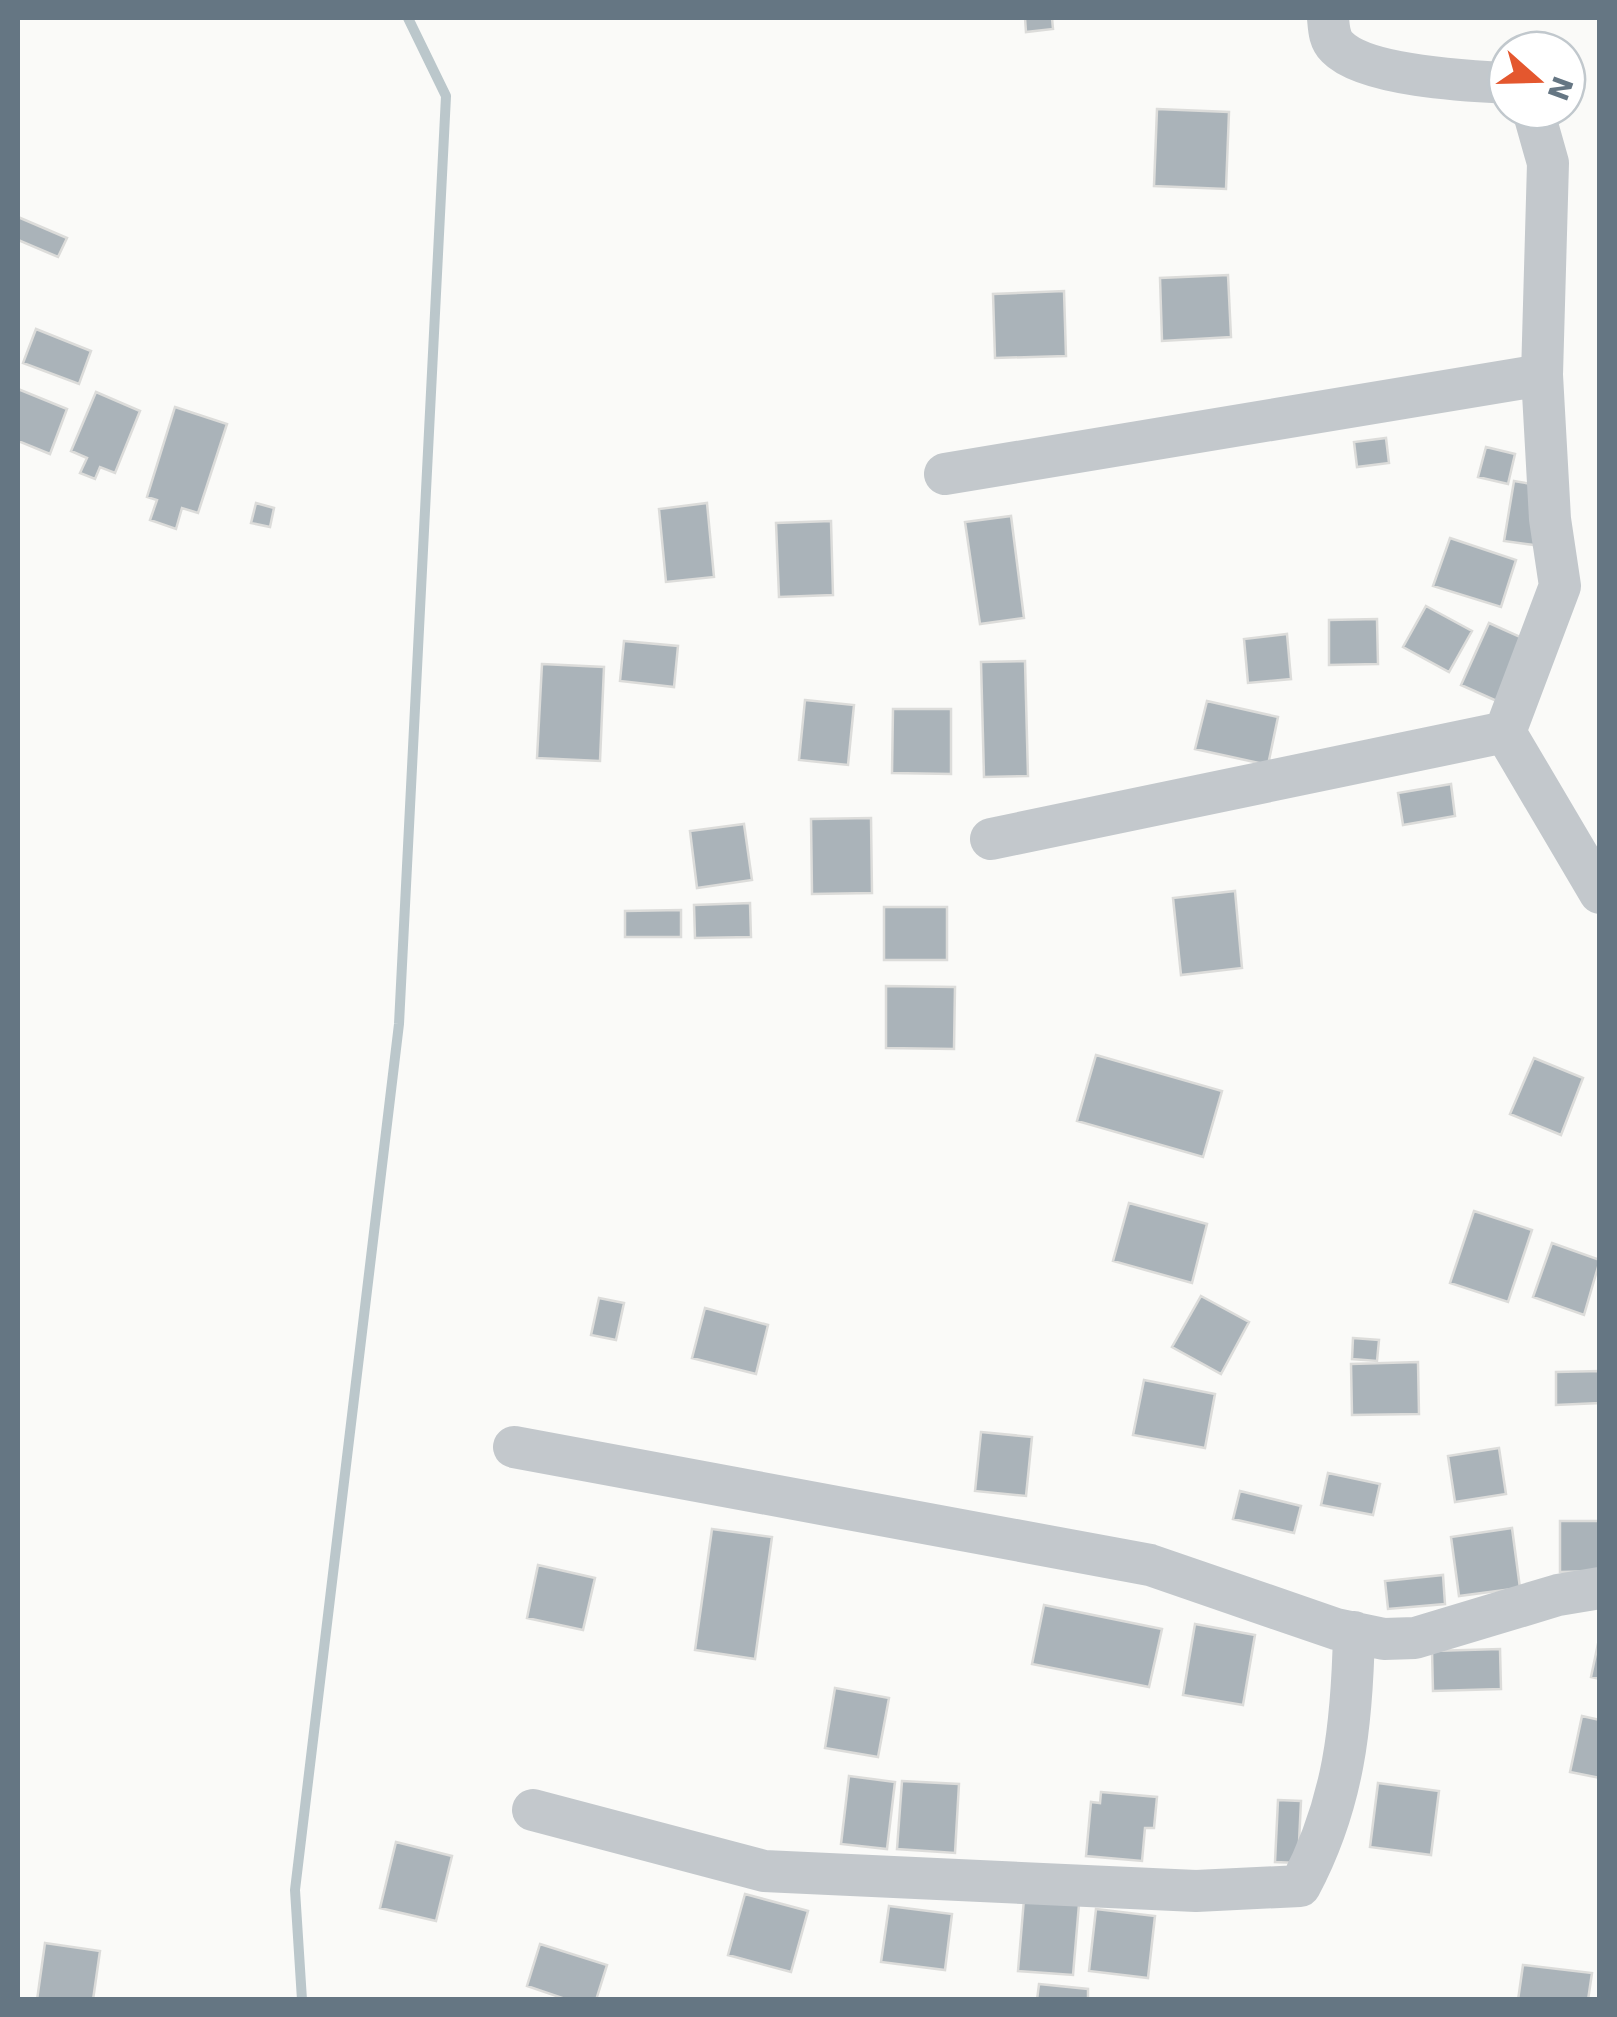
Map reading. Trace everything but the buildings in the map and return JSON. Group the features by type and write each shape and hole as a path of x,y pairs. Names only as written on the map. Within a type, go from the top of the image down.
{"street":[{"path":"1328,18 1330,38 1346,54 1424,78 1487,83"},
{"path":"1505,732 1560,586 1550,519 1542,375 1548,163 1539,130"},
{"path":"945,474 1542,375"},
{"path":"991,839 1505,732"},
{"path":"1505,732 1600,893"},
{"path":"514,1447 1150,1565 1384,1639 1415,1638 1558,1595 1600,1588"},
{"path":"534,1810 764,1871 1196,1891 1300,1886 1327,1834 1352,1721 1354,1632"}],"waterway":[{"path":"302,2000 295,1890 399,1024 446,96 408,18"}]}
